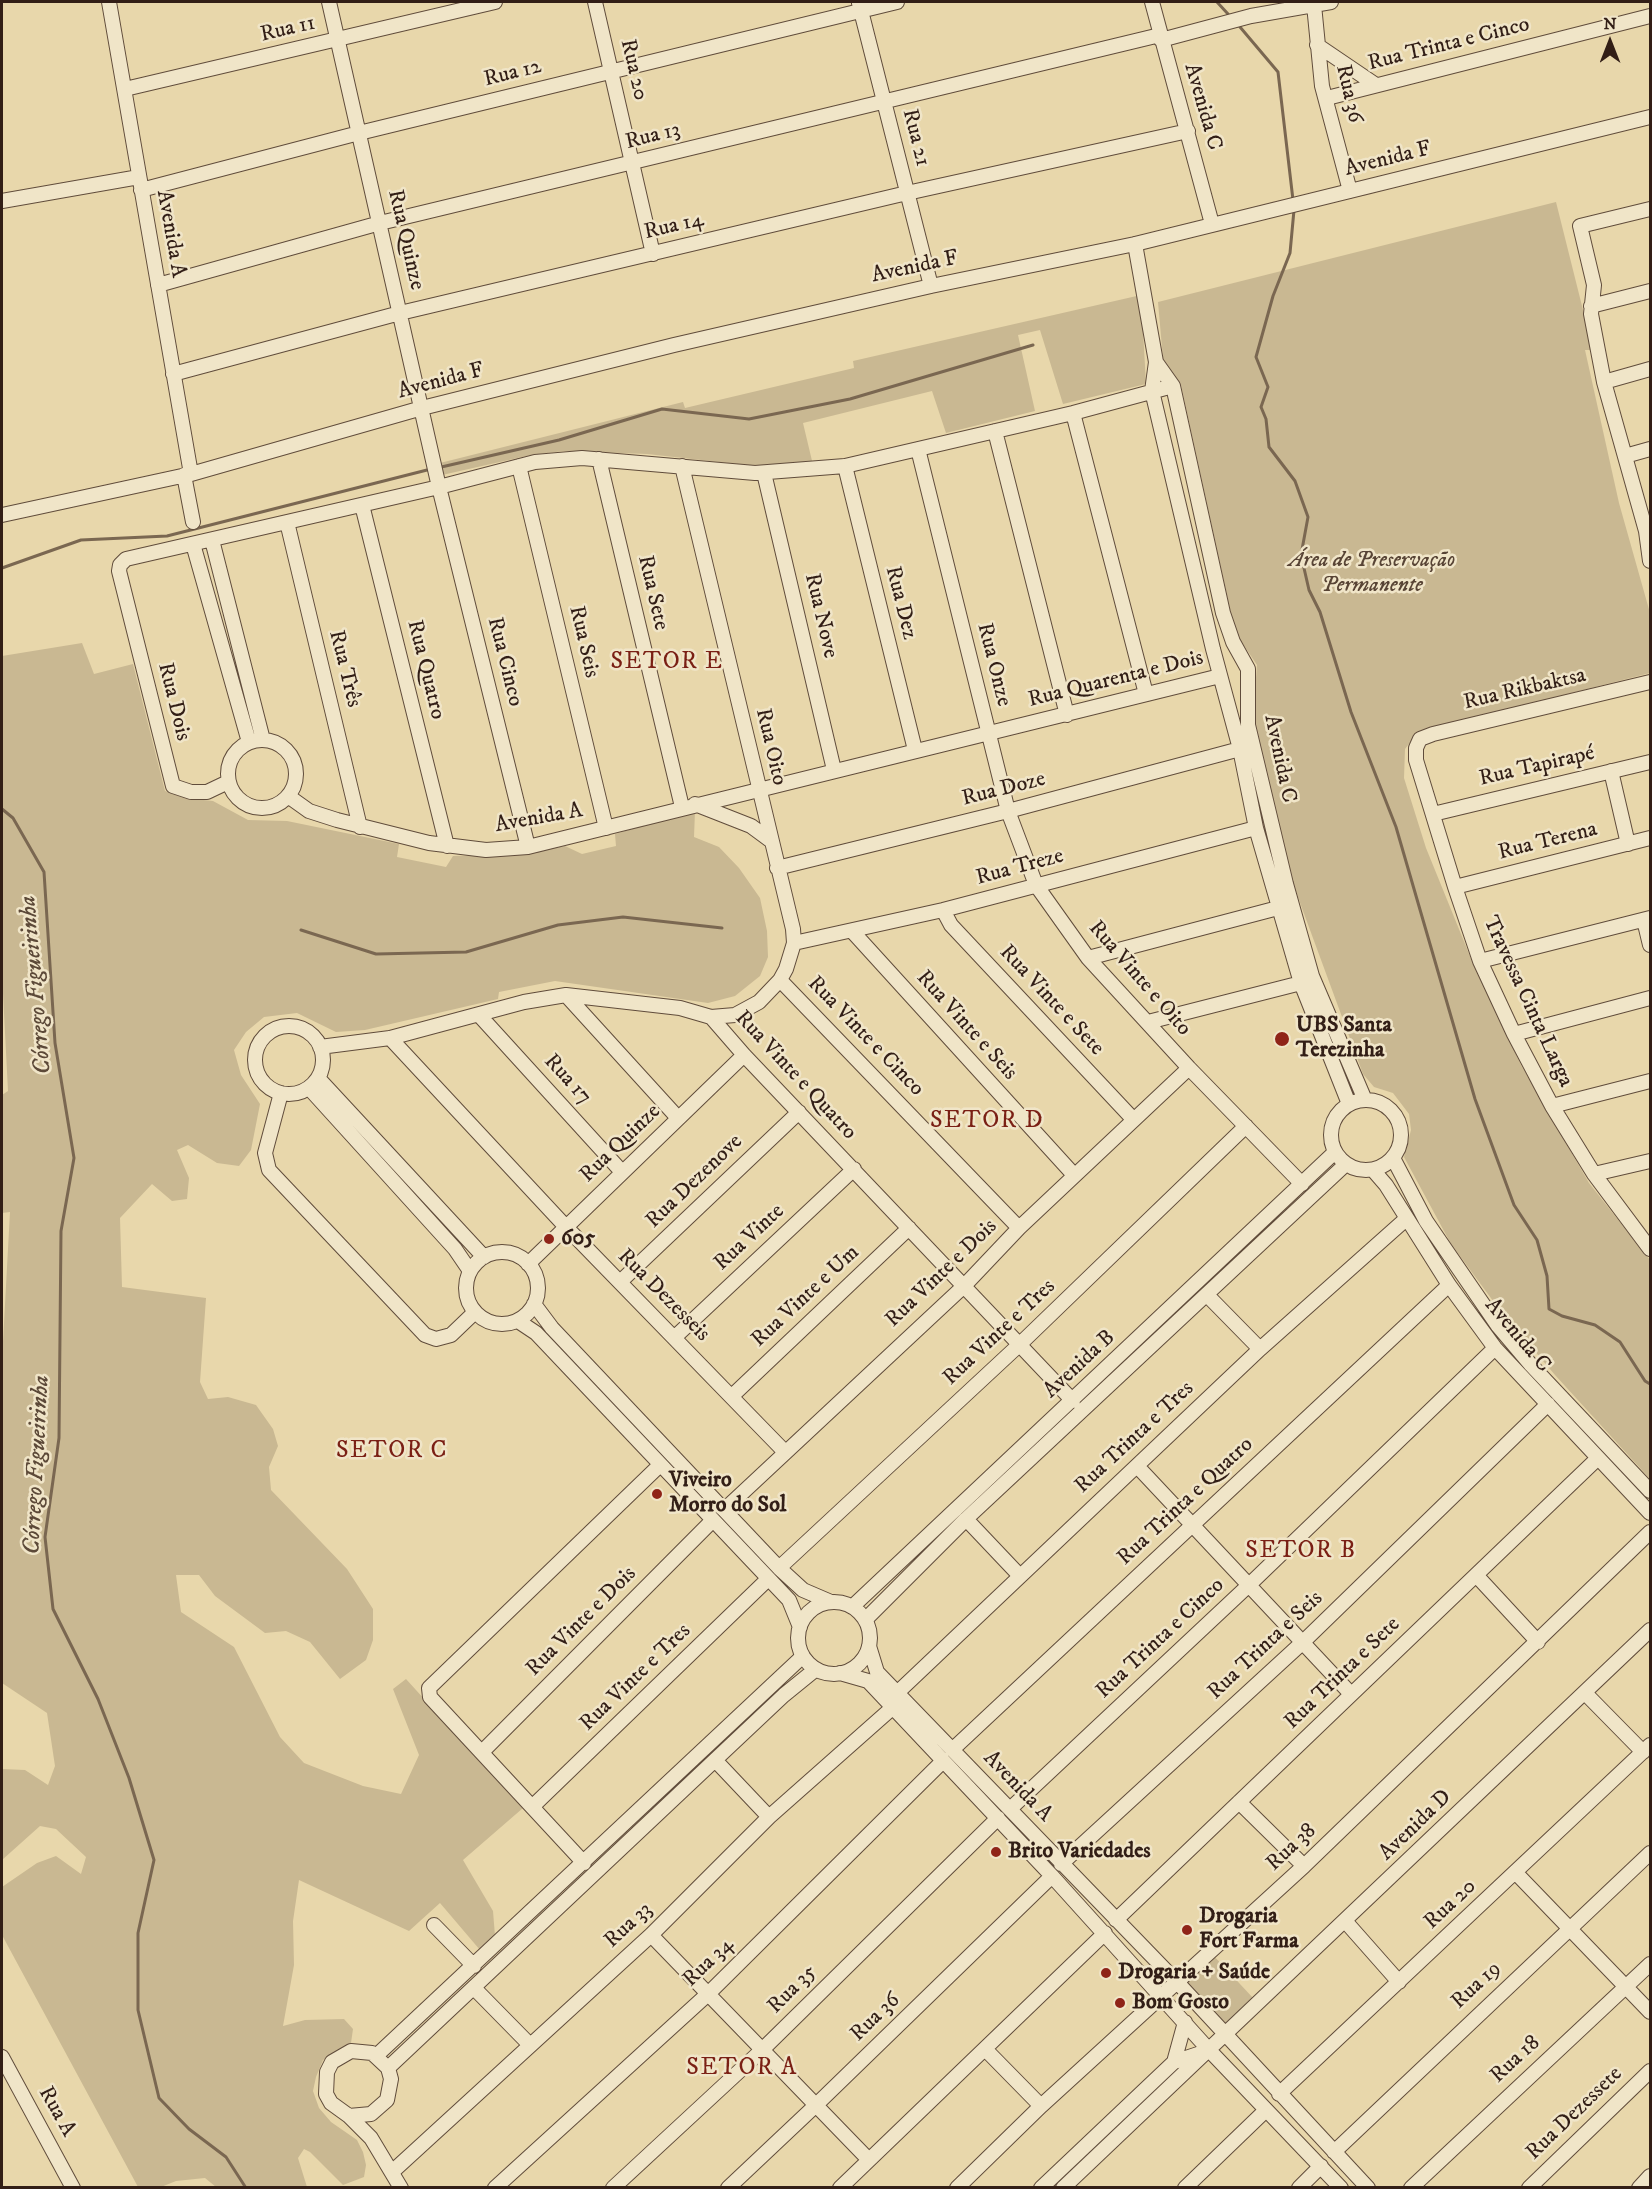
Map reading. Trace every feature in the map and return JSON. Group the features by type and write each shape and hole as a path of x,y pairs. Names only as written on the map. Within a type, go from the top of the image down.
{"street":[{"name":"Avenida A","path":"109,2 126,89 173,374 193,522"},
{"name":"Rua Quinze","path":"329,2 436,474"},
{"name":"Rua 11","path":"126,89 495,2"},
{"name":"Rua 20","path":"595,2 652,254"},
{"name":"Rua 12","path":"2,201 140,183 359,133 611,71 860,6 897,2"},
{"name":"Avenida C","path":"1152,2 1212,224"},
{"name":"Rua 13","path":"158,285 380,223 1160,37 1251,16 1331,2"},
{"name":"Rua 36","path":"1314,5 1322,86 1350,191"},
{"name":"Rua 21","path":"860,6 931,286"},
{"name":"Rua Trinta e Cinco","path":"1327,98 1650,16"},
{"path":"1317,45 1376,85"},
{"name":"Avenida F","path":"2,514 187,475 422,408 674,345 931,286 1135,244 1650,117"},
{"name":"Rua 14","path":"173,374 400,313 907,193 1188,131"},
{"path":"1650,209 1580,226 1594,285 1592,326 1604,382 1648,531 1650,561"},
{"path":"1135,244 1156,362 1152,391"},
{"path":"1592,306 1650,291"},
{"path":"249,742 193,544 362,505 436,474 519,466 535,462 599,459 764,473 845,466 1072,413 1173,386 1156,362"},
{"path":"1604,382 1650,369"},
{"name":"Avenida C","path":"1173,386 1223,614 1230,635 1248,669 1248,725 1286,884 1312,976 1365,1100"},
{"name":"Avenida C","path":"1152,391 1220,676 1240,749 1256,828 1278,908 1301,983 1349,1104"},
{"path":"1072,413 1146,694"},
{"path":"995,431 1067,715"},
{"name":"Rua Onze","path":"759,788 988,732 918,449"},
{"path":"1625,456 1650,449"},
{"name":"Rua Sete","path":"599,459 689,805"},
{"name":"Rua Seis","path":"519,466 606,828"},
{"name":"Rua Oito","path":"682,466 770,840 793,928 794,943"},
{"name":"Rua Dez","path":"845,466 915,750"},
{"name":"Rua Nove","path":"764,473 834,770"},
{"name":"Rua Cinco","path":"436,474 528,847"},
{"name":"Rua Quatro","path":"362,505 447,846"},
{"name":"Rua Três","path":"287,522 360,826"},
{"path":"212,540 263,740"},
{"name":"Rua Dois","path":"193,544 126,559 120,565 119,571 173,786 191,792 207,792 228,782"},
{"path":"1239,651 1223,655 1220,676 1230,694 1240,695 1249,685"},
{"name":"Rua Quarenta e Dois","path":"988,732 1067,715 1220,676"},
{"name":"Rua Rikbaktsa","path":"1416,748 1420,739 1434,734 1650,682"},
{"name":"Rua Vinte e Oito","path":"988,732 1008,811 1036,885 1089,958 1189,1068 1302,1184"},
{"path":"263,740 284,747 291,755 296,776 288,796 270,807 249,806 239,800 228,782 229,763 233,754 249,742 263,740"},
{"name":"Travessa Cinta Larga","path":"1416,748 1416,760 1480,961 1514,1034 1552,1106 1594,1174 1650,1248"},
{"name":"Rua Doze","path":"777,868 1008,811 1240,749"},
{"name":"Rua Tapirapé","path":"1434,814 1650,762"},
{"path":"1611,771 1628,844"},
{"name":"Avenida A","path":"288,796 309,811 360,826 447,846 486,850 528,847 759,788"},
{"path":"689,805 751,826 770,840"},
{"name":"Rua Treze","path":"794,943 943,910 1256,828"},
{"name":"Rua Terena","path":"1455,887 1650,838"},
{"path":"1089,958 1278,908"},
{"name":"Rua Vinte e Sete","path":"943,910 951,925 1133,1119"},
{"path":"1480,961 1647,919 1650,945"},
{"name":"Rua Vinte e Seis","path":"852,931 1074,1175"},
{"path":"711,1017 735,1015 759,1002 780,980 794,943"},
{"name":"Rua Vinte e Cinco","path":"780,980 1019,1228"},
{"path":"1148,1022 1301,983"},
{"path":"566,994 678,1118"},
{"name":"Rua Vinte e Quatro","path":"320,1047 390,1038 480,1016 525,1002 566,994 680,1008 711,1017 744,1055 1073,1401"},
{"path":"1514,1034 1650,998"},
{"name":"Rua 17","path":"480,1016 622,1172"},
{"path":"294,1026 305,1030 320,1047 323,1068 313,1083 300,1092 281,1094 262,1081 256,1071 256,1048 262,1038 282,1027 294,1026"},
{"name":"Rua Dezesseis","path":"390,1038 566,1227 784,1451"},
{"name":"Rua Quinze","path":"528,1264 744,1055"},
{"name":"Rua Vinte e Dois","path":"723,1510 964,1286 1019,1228 1189,1068"},
{"path":"1552,1106 1650,1081"},
{"path":"313,1083 484,1257"},
{"path":"313,1083 454,1249 470,1271"},
{"path":"281,1094 265,1153 268,1170 425,1335 436,1339 451,1335 475,1312"},
{"path":"1365,1100 1382,1103 1398,1118 1402,1139 1393,1158 1373,1170 1359,1170 1346,1164 1335,1152 1330,1133 1339,1111 1349,1104 1365,1100"},
{"name":"Rua Dezenove","path":"621,1282 798,1112"},
{"name":"Rua Vinte e Tres","path":"779,1568 1019,1345 1246,1126"},
{"name":"Avenida B","path":"852,1607 1335,1152"},
{"name":"Avenida C","path":"1393,1158 1426,1221 1498,1326 1531,1365 1650,1491"},
{"path":"1594,1174 1650,1161"},
{"name":"Avenida B","path":"865,1620 966,1519 1346,1164"},
{"name":"Rua Vinte","path":"675,1337 854,1169"},
{"name":"Avenida C","path":"1373,1170 1386,1185 1449,1285 1495,1348 1650,1514"},
{"name":"Rua Trinta e Tres","path":"897,1693 1260,1349 1406,1219"},
{"name":"Rua Vinte e Um","path":"732,1396 909,1228"},
{"path":"508,1253 528,1264 537,1282 534,1304 518,1320 495,1323 475,1312 466,1295 470,1271 484,1257 508,1253"},
{"name":"Rua Trinta e Quatro","path":"948,1755 1449,1285"},
{"path":"1207,1295 1260,1349"},
{"path":"534,1304 552,1328 779,1568 803,1590 831,1602 852,1607 865,1620 870,1635 869,1646 858,1664 840,1673 816,1669 803,1656 798,1637 800,1627 812,1610 831,1602"},
{"path":"518,1320 536,1333 789,1600 800,1627"},
{"name":"Rua Trinta e Cinco","path":"1010,1809 1250,1584 1495,1348"},
{"name":"Rua Trinta e Seis","path":"1062,1864 1303,1642 1548,1404"},
{"name":"Rua Trinta e Sete","path":"1116,1920 1599,1458"},
{"path":"584,1863 430,1697 429,1688 660,1465"},
{"path":"1137,1466 1351,1694"},
{"path":"966,1519 1020,1576"},
{"name":"Rua Vinte e Dois","path":"482,1752 712,1521"},
{"name":"Rua 38","path":"957,2187 1041,2106 1304,1866 1650,1532"},
{"path":"1476,1575 1538,1642"},
{"name":"Rua Vinte e Tres","path":"532,1807 768,1579"},
{"name":"Avenida D","path":"1064,2187 1346,1922 1650,1630"},
{"name":"Avenida A","path":"869,1646 877,1672 897,1693 998,1818 1162,1995 1209,2050 1341,2187"},
{"path":"376,2056 803,1656"},
{"path":"388,2068 784,1695 816,1669"},
{"name":"Avenida A","path":"840,1673 868,1681 891,1709 1010,1809 1177,1982 1224,2036 1368,2187"},
{"path":"1585,1693 1647,1749"},
{"name":"Rua 33","path":"392,2172 651,1935 769,1817 891,1709"},
{"name":"Rua 20","path":"1279,2094 1647,1749"},
{"name":"Rua 34","path":"495,2187 709,1993 948,1755"},
{"path":"715,1760 769,1817"},
{"path":"1239,1802 1304,1866"},
{"name":"Rua 35","path":"613,2187 761,2050 998,1818"},
{"name":"Rua 19","path":"1334,2151 1650,1852"},
{"path":"1516,1873 1650,2012"},
{"name":"Rua 36","path":"728,2187 815,2106 1052,1876"},
{"path":"1346,1922 1399,1982"},
{"path":"434,1925 474,1966"},
{"path":"840,2187 986,2050 1105,1933"},
{"path":"651,1935 869,2160"},
{"name":"Rua 18","path":"1411,2187 1650,1964"},
{"path":"474,1988 530,2045"},
{"path":"1175,2010 1189,1996"},
{"path":"1174,2062 1185,2022"},
{"path":"349,2116 371,2114 387,2100 391,2090 388,2068 376,2056 362,2050 351,2051 332,2062 327,2072 326,2094 331,2103 349,2116 370,2138 401,2187"},
{"path":"986,2050 1041,2106"},
{"name":"Avenida D","path":"1041,2187 1174,2062 1209,2050"},
{"name":"Rua A","path":"2,2057 73,2187"},
{"name":"Rua Dezessete","path":"1529,2187 1650,2071"},
{"path":"1185,2187 1266,2110"},
{"path":"370,2138 371,2114"},
{"path":"1299,2187 1321,2166"},
{"path":"1639,2187 1650,2176"}],"green space":[{"name":"Área de Preservação Permanente","path":"1556,202 1593,350 1585,350 1619,503 1650,613 1650,673 1418,732 1405,749 1404,778 1426,848 1474,966 1521,1065 1589,1183 1650,1260 1650,1479 1555,1375 1499,1309 1451,1244 1404,1157 1411,1130 1409,1114 1393,1093 1374,1087 1363,1074 1292,881 1253,715 1257,665 1235,632 1181,385 1163,359 1158,302"},
{"path":"1141,295 1146,384 1063,404 1040,330 1018,335 1035,411 946,433 932,391 803,423 813,465 764,467 647,454 564,451 531,455 442,475 440,463 683,402 685,408 854,368 853,361"},
{"path":"82,643 94,674 133,664 165,791 185,798 213,801 248,820 287,821 399,844 397,857 446,867 453,856 522,854 565,846 582,854 616,846 615,834 695,811 694,837 719,847 739,868 760,898 767,931 768,957 760,976 735,996 708,1003 555,981 499,992 498,999 365,1030 336,1032 297,1013 264,1017 246,1032 234,1050 241,1075 260,1104 251,1150 239,1166 217,1163 188,1145 177,1150 189,1178 187,1199 172,1201 152,1184 120,1218 122,1287 206,1298 200,1382 208,1399 228,1397 256,1405 273,1429 278,1446 269,1467 271,1490 347,1569 373,1609 373,1640 366,1660 340,1679 310,1642 286,1631 265,1633 215,1596 199,1575 176,1575 181,1612 234,1647 280,1737 304,1763 363,1786 401,1794 419,1755 393,1689 406,1679 523,1808 463,1860 493,1911 495,1936 480,1950 440,1903 409,1931 299,1880 293,1921 294,1965 283,2026 305,2020 344,2019 353,2029 351,2043 323,2060 313,2091 319,2108 331,2122 357,2140 363,2152 366,2165 364,2177 343,2185 310,2152 304,2149 298,2158 307,2187 216,2187 205,2178 176,2181 161,2187 138,2187 2,1935 2,1887 37,1863 56,1856 81,1874 86,1857 56,1829 40,1826 2,1860 2,1769 25,1770 48,1785 55,1766 47,1713 2,1683 2,1360 10,1212 2,1213 2,1095 8,1091 2,974 2,656"},
{"path":"1212,1954 1254,1999 1225,2025 1184,1980"}],"waterway":[{"path":"1217,2 1228,14"},
{"path":"1240,27 1278,72 1293,200"},
{"path":"1294,210 1290,253 1273,296 1256,357 1268,387 1261,407 1266,419 1269,447 1295,481 1308,517 1301,555 1309,590 1320,612 1351,712 1396,827 1475,1099 1514,1205 1537,1240 1547,1276 1549,1309 1562,1316 1595,1325 1620,1342 1645,1381 1650,1384"},
{"path":"437,468 559,440 662,409 749,419 850,399 1033,345"},
{"path":"2,568 81,540 167,536 431,469"},
{"name":"Córrego Figueirinha","path":"2,809 13,818 44,872 55,1043 74,1158 61,1231 59,1438 45,1537 53,1609 98,1699 129,1778 154,1860 138,1933 138,2010 159,2098 189,2129 226,2157 246,2188"},
{"path":"301,930 376,954 466,952 558,925 623,917 722,928"}],"place":[{"name":"UBS Santa Terezinha","path":"1282,1039"},
{"name":"605","path":"549,1239"},
{"name":"Viveiro Morro do Sol","path":"657,1494"},
{"name":"Brito Variedades","path":"996,1852"},
{"name":"Drogaria Fort Farma","path":"1187,1930"},
{"name":"Drogaria + Saúde","path":"1106,1973"},
{"name":"Bom Gosto","path":"1120,2003"}],"district":[{"name":"SETOR E","path":"667,663"},
{"name":"SETOR D","path":"987,1122"},
{"name":"SETOR C","path":"392,1452"},
{"name":"SETOR B","path":"1301,1552"},
{"name":"SETOR A","path":"742,2069"}]}
